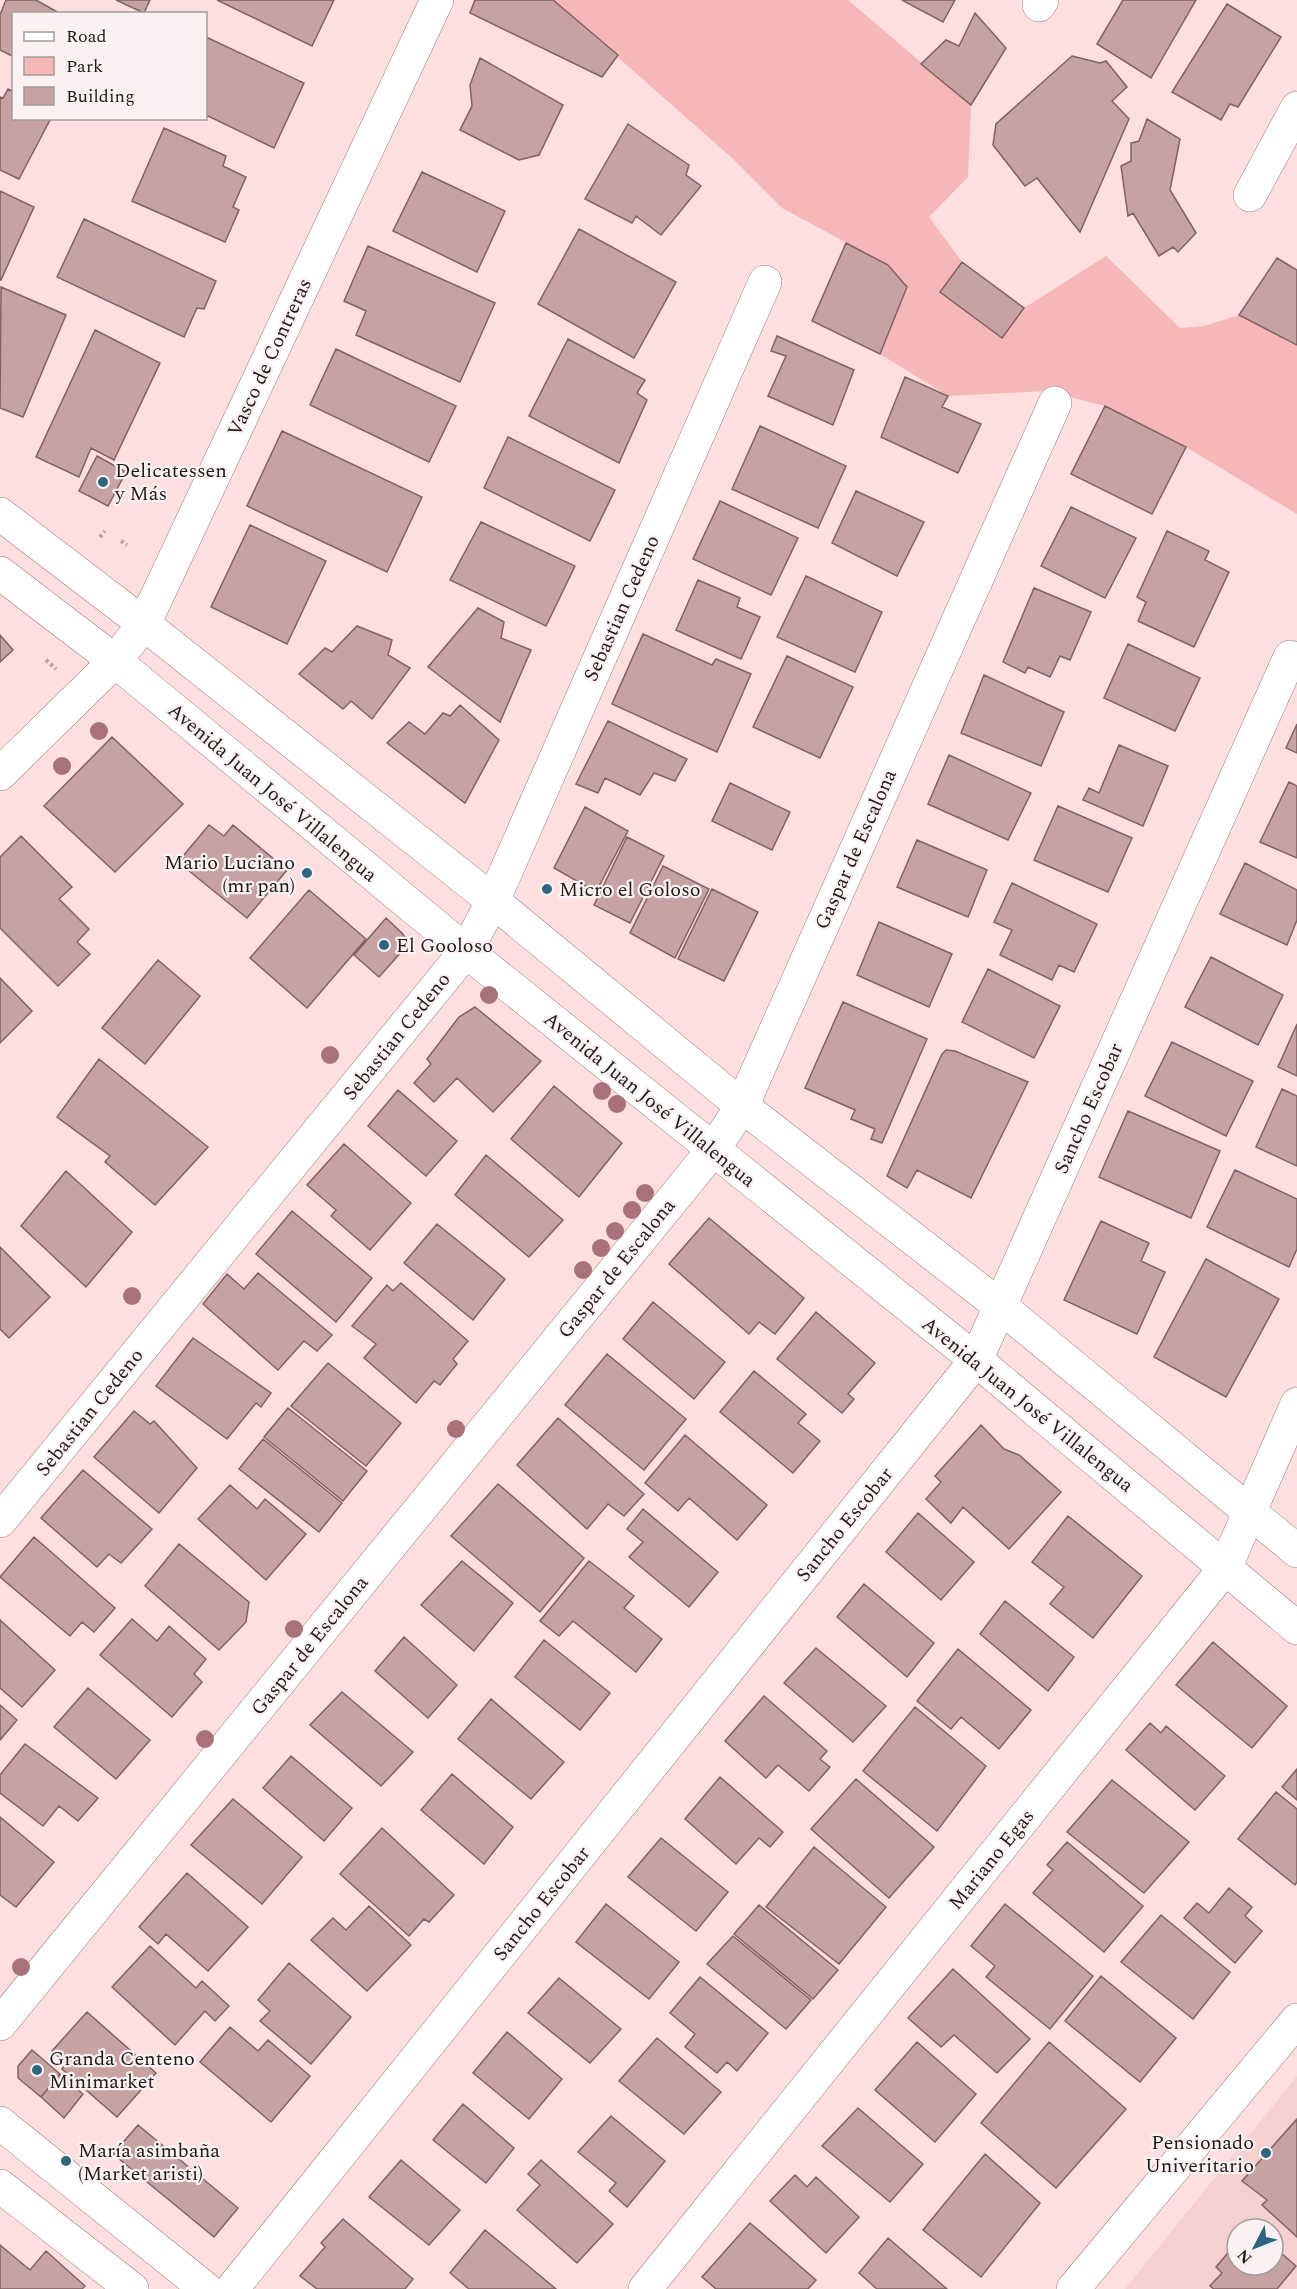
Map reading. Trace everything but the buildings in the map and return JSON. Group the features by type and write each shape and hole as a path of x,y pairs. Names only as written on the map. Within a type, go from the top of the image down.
{"street":[{"name":"Vasco de Contreras","path":"0,774 115,661 144,624 437,0"},
{"path":"1250,195 1297,108"},
{"name":"Sebastian Cedeno","path":"0,1521 466,951 493,901 765,282"},
{"name":"Gaspar de Escalona","path":"0,2024 713,1150 742,1106 1055,402"},
{"path":"0,514 144,624 493,901 742,1106 999,1306 1297,1551"},
{"name":"Avenida Juan José Villalengua","path":"0,573 115,661 466,951 975,1360 1297,1628"},
{"name":"Sancho Escobar","path":"232,2289 975,1360 1290,657"},
{"name":"Mariano Egas","path":"645,2289 1225,1568 1297,1404"},
{"path":"1073,2289 1297,2020"},
{"path":"3,2132 206,2289"},
{"path":"0,2186 132,2289"}],"path":[{"path":"100,537 105,531"},
{"path":"121,541 127,545"}],"shaded area":[{"name":"Pensionado Univeritario","path":"1297,2076 1297,2289 1125,2289"}],"green space":[{"path":"553,0 848,0 971,105 968,177 929,217 962,262 940,293 1002,338 1024,308 1106,256 1180,328 1204,326 1239,315 1297,345 1297,514 1186,447 1105,406 1047,391 948,396 880,354 907,287 888,265 782,208 732,158"}],"place":[{"name":"Delicatessen y Más","path":"103,482"},
{"name":"Mario Luciano (mr pan)","path":"307,873"},
{"name":"Micro el Goloso","path":"547,889"},
{"name":"El Gooloso","path":"384,945"},
{"name":"Granda Centeno Minimarket","path":"37,2070"},
{"name":"Pensionado Univeritario","path":"1266,2153"},
{"name":"María asimbaña (Market aristi)","path":"66,2161"}]}
